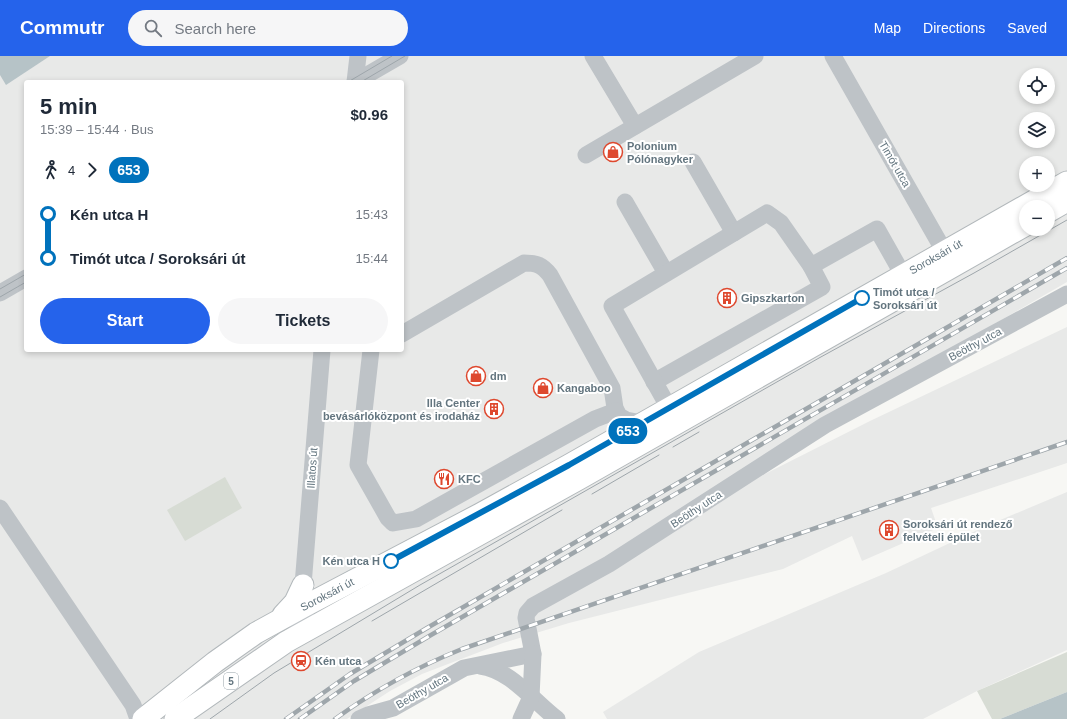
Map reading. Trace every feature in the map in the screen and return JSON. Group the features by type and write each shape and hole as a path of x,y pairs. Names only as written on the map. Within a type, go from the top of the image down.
{"main road":[{"name":"Soroksári út","path":"308,597 487,510 1067,182"},
{"path":"1055,208 1067,201"},
{"name":"Soroksári út","path":"175,719 286,642 579,479 1019,229"},
{"name":"5","path":"143,719 215,662 256,633 278,621 295,602 308,597"}],"street":[{"path":"355,80 358,56"},
{"path":"358,80 400,56"},
{"path":"593,56 635,126"},
{"path":"586,155 755,56"},
{"name":"Timót utca","path":"833,56 944,251"},
{"path":"693,162 734,233"},
{"path":"625,202 666,273"},
{"path":"654,382 822,287 811,266 781,223 767,213 612,306 668,408"},
{"path":"811,266 877,229 902,275"},
{"path":"944,251 954,258 967,259"},
{"path":"404,333 524,263 534,263 544,268 550,275 612,388 616,411 619,416 626,420 642,423"},
{"path":"0,293 24,279"},
{"name":"Beöthy utca","path":"359,719 393,708 464,668 533,654 526,613 533,606 609,564 825,425 1067,294"},
{"name":"Illatos út","path":"286,642 302,627 308,597 322,352"},
{"path":"371,352 358,465 388,518 394,524 416,519 595,419 616,411"},
{"path":"0,508 133,705 138,719"},
{"path":"308,597 335,614"},
{"path":"521,719 531,697 533,654"},
{"path":"476,665 487,667 510,678 557,719"}],"shaded area":[{"path":"0,56 1067,56 1067,282 785,445 763,475 870,421 1067,327 1067,463 931,508 938,528 862,561 852,536 783,569 569,623 503,643 422,674 390,691 347,719 0,719"},
{"path":"0,56 50,56 6,85 0,75"},
{"path":"225,477 242,508 185,541 167,510"},
{"path":"1067,492 1067,650 977,691 923,719 607,719 603,712 699,652 886,573 986,526"},
{"path":"1067,652 1067,692 1000,719 992,719 977,691"},
{"path":"1067,692 1067,719 1000,719"}],"tram line":[{"path":"351,80 392,56"},
{"path":"364,80 405,56"},
{"path":"210,719 274,673 420,585 819,358 1067,220"},
{"path":"0,289 24,275"},
{"path":"0,297 24,283"},
{"path":"673,447 699,432"},
{"path":"592,494 659,455"},
{"path":"372,621 562,510"}],"railway":[{"path":"286,719 350,674 427,628 1067,258"},
{"path":"300,719 354,681 431,635 1067,268"},
{"path":"335,719 365,698 397,680 429,663 462,649 1067,442"}],"bus line":[{"name":"653","path":"391,561 569,465 862,298"}],"place":[{"name":"Polonium Pólónagyker","path":"613,152"},
{"name":"Gipszkarton","path":"727,298"},
{"name":"Timót utca / Soroksári út","path":"862,298"},
{"name":"dm","path":"476,376"},
{"name":"Kangaboo","path":"543,388"},
{"name":"Illa Center bevásárlóközpont és irodaház","path":"494,409"},
{"name":"KFC","path":"444,479"},
{"name":"Soroksári út rendező felvételi épület","path":"889,530"},
{"name":"Kén utca H","path":"391,561"},
{"name":"Kén utca","path":"301,661"}]}
